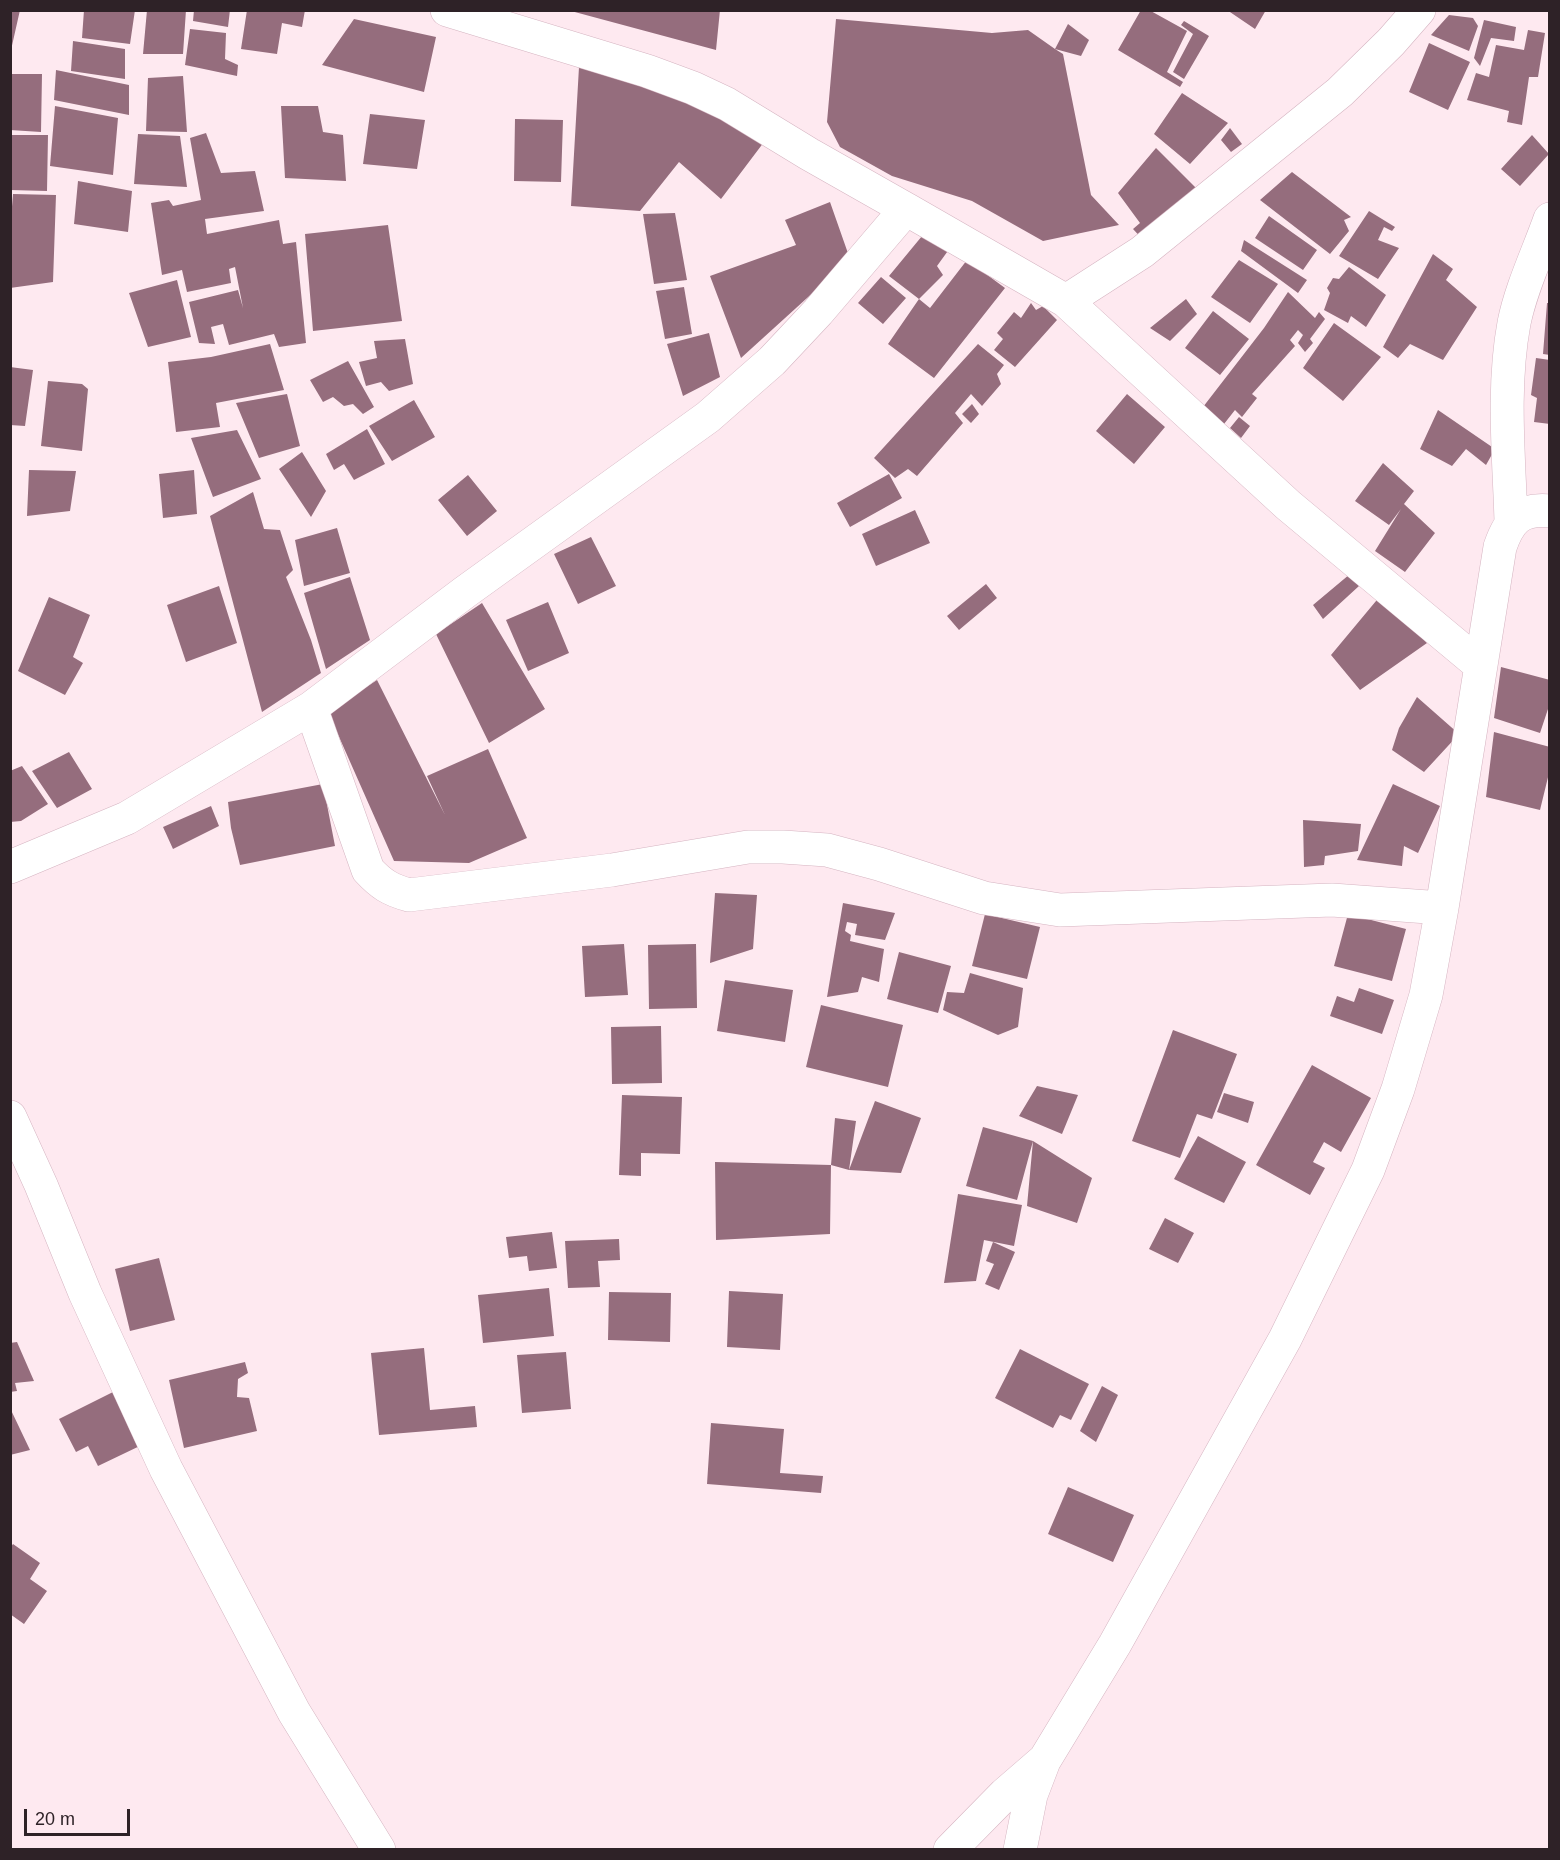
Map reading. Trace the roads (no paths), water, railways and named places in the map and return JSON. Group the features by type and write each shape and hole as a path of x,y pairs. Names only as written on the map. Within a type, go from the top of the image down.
{"street":[{"path":"447,10 647,71 693,88 727,104 809,154 1066,301 1288,505 1480,665"},
{"path":"1066,301 1142,252 1340,92 1391,42 1419,10"},
{"path":"10,867 127,818 311,708 465,592 708,417 772,361 811,320 906,208"},
{"path":"1020,1850 1031,1795 1044,1761 1115,1644 1285,1339 1368,1170 1398,1089 1426,995 1500,547 1511,521 1507,400 1510,353 1515,322 1550,219"},
{"path":"1511,521 1522,513 1550,511"},
{"path":"311,708 368,870 380,883 392,891 409,895 612,870 748,847 772,847 827,850 879,864 984,898 1060,910 1320,900 1442,908"},
{"path":"10,1117 41,1185 85,1293 166,1469 294,1712 379,1850"},
{"path":"950,1850 1005,1794 1044,1761"}]}
